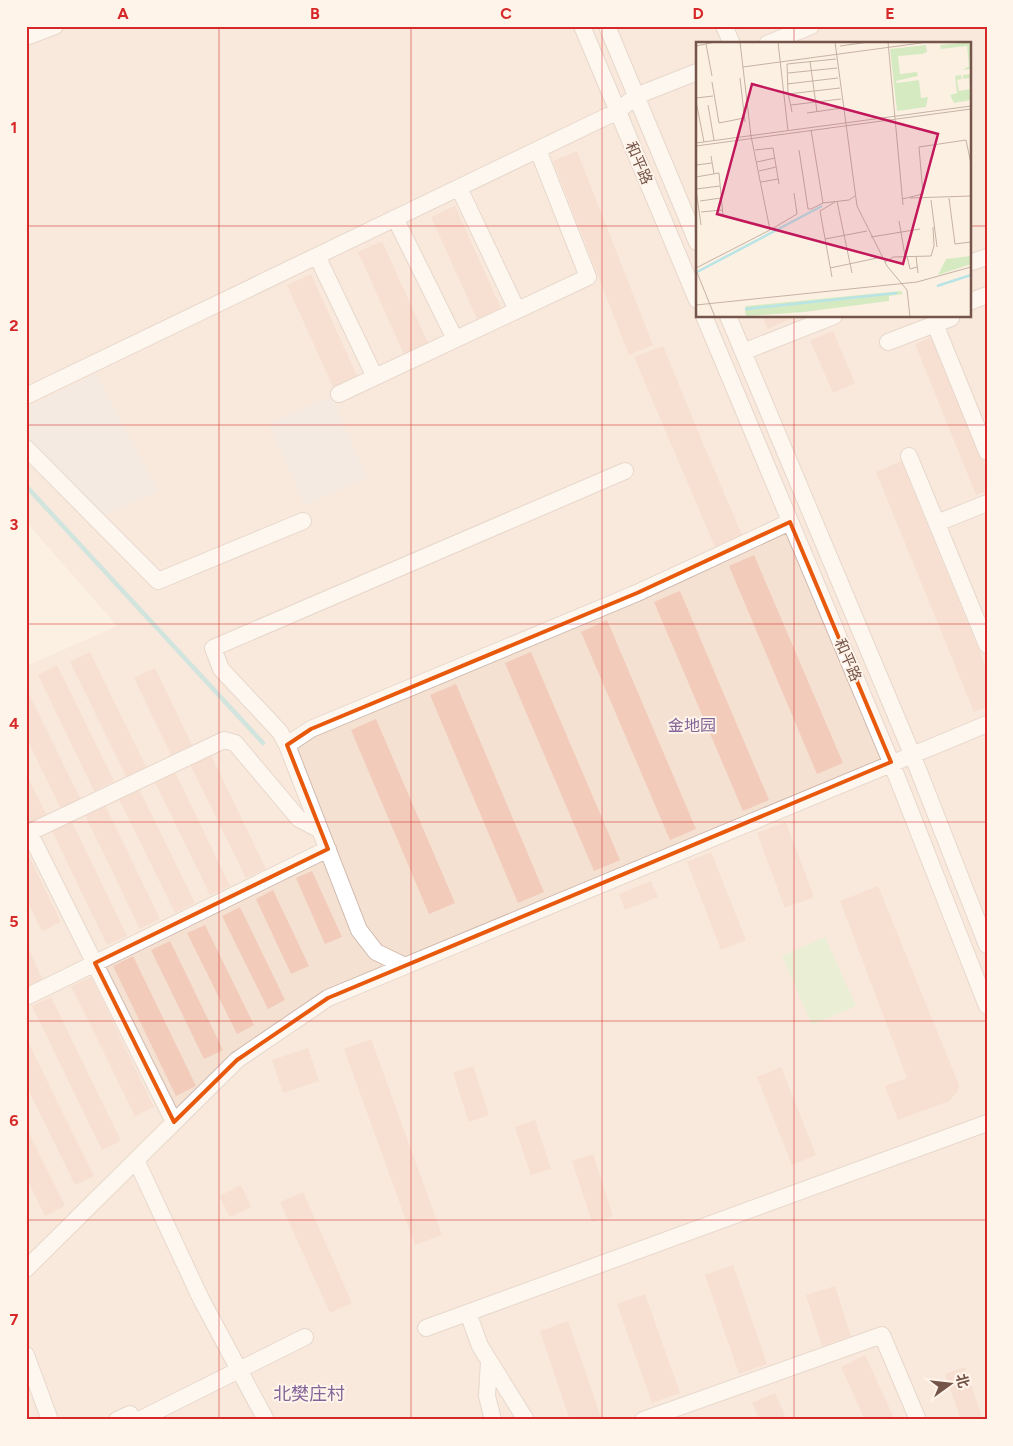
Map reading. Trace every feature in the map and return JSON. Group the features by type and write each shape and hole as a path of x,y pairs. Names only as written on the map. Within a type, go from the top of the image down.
{"street":[{"path":"33,32 55,26"},
{"name":"和平路","path":"582,26 696,298"},
{"name":"和平路","path":"607,26 696,240"},
{"path":"724,26 731,42"},
{"path":"772,42 811,26"},
{"path":"26,396 618,111 636,96 696,72"},
{"path":"339,394 588,277 538,150"},
{"path":"459,188 517,310"},
{"path":"395,218 455,340"},
{"path":"317,256 375,377"},
{"path":"970,264 987,257"},
{"path":"970,302 987,295"},
{"name":"和平路","path":"705,318 891,762 987,1006"},
{"name":"和平路","path":"729,318 912,754 987,945"},
{"path":"743,352 829,318"},
{"path":"888,342 951,318"},
{"path":"934,324 987,452"},
{"path":"26,448 158,581 303,521"},
{"path":"909,456 987,645"},
{"path":"405,966 376,952 360,930 287,745 280,732 221,669 213,648 625,471"},
{"path":"936,524 987,503"},
{"path":"287,745 311,729 637,593 790,522"},
{"path":"26,1270 237,1060 328,998 912,754 982,719"},
{"path":"174,1122 28,833 224,740 235,744 299,819 320,830"},
{"path":"26,997 328,849"},
{"path":"426,1328 987,1123"},
{"path":"136,1160 201,1298 266,1420"},
{"path":"468,1313 480,1346 526,1420"},
{"path":"643,1420 882,1335 918,1420"},
{"path":"139,1420 305,1337"},
{"path":"26,1355 50,1420"},
{"path":"489,1361 487,1396 493,1420"},
{"path":"117,1420 130,1414 134,1420"}],"highlighted area":[{"path":"790,522 891,762 328,998 237,1060 174,1122 95,963 328,849 287,745 311,729 637,593"}],"shaded area":[{"path":"26,26 987,26 987,1420 26,1420 26,666 117,626 26,522"},
{"path":"96,374 158,491 100,517 26,441 26,408"},
{"path":"331,396 367,478 305,505 269,424"}],"green space":[{"path":"825,937 856,1006 812,1025 782,956"}],"building":[{"path":"577,151 653,345 629,355 553,161"},
{"path":"455,206 501,308 477,319 431,217"},
{"path":"382,241 428,343 404,354 358,252"},
{"path":"311,274 357,376 333,387 287,285"},
{"path":"763,318 793,318 768,329"},
{"path":"833,331 855,383 833,393 810,340"},
{"path":"932,337 987,469 987,491 976,495 915,344"},
{"path":"663,346 742,535 715,547 634,357"},
{"path":"901,461 987,670 987,707 974,712 876,472"},
{"path":"754,555 843,763 817,774 729,566"},
{"path":"680,591 769,800 743,811 654,602"},
{"path":"607,620 696,829 670,840 581,632"},
{"path":"90,652 147,769 127,778 70,662"},
{"path":"531,652 620,860 594,871 505,663"},
{"path":"57,665 114,781 94,791 38,675"},
{"path":"155,668 192,745 171,755 134,678"},
{"path":"456,684 544,892 518,903 430,695"},
{"path":"26,688 81,800 61,809 26,737"},
{"path":"376,719 455,903 429,914 351,730"},
{"path":"211,755 266,869 246,878 190,764"},
{"path":"175,772 230,886 210,895 155,782"},
{"path":"26,774 47,816 28,825 26,823"},
{"path":"139,789 195,903 175,913 119,799"},
{"path":"105,805 160,919 140,929 85,815"},
{"path":"72,822 127,936 107,945 52,831"},
{"path":"786,822 814,897 785,908 757,833"},
{"path":"26,850 61,922 42,931 26,899"},
{"path":"711,852 746,940 721,950 687,862"},
{"path":"312,871 342,937 325,944 296,878"},
{"path":"651,881 658,897 625,910 619,894"},
{"path":"878,886 959,1085 958,1091 949,1101 898,1120 885,1086 907,1078 840,901"},
{"path":"273,890 309,966 291,974 256,899"},
{"path":"240,907 285,1000 268,1009 222,916"},
{"path":"205,925 254,1025 237,1034 187,933"},
{"path":"170,941 223,1050 204,1059 151,950"},
{"path":"26,943 43,980 26,988"},
{"path":"133,956 196,1086 176,1096 113,966"},
{"path":"91,977 154,1107 135,1116 71,986"},
{"path":"51,997 121,1141 102,1150 32,1006"},
{"path":"26,1038 94,1176 75,1185 26,1085"},
{"path":"371,1039 442,1235 415,1245 344,1049"},
{"path":"308,1048 319,1081 283,1093 272,1060"},
{"path":"473,1066 489,1115 469,1122 453,1073"},
{"path":"781,1067 816,1155 792,1165 757,1077"},
{"path":"535,1120 551,1169 531,1175 515,1127"},
{"path":"26,1127 65,1206 45,1216 26,1177"},
{"path":"593,1154 613,1216 592,1222 572,1161"},
{"path":"241,1185 251,1207 230,1217 219,1196"},
{"path":"303,1192 352,1303 330,1313 280,1202"},
{"path":"733,1265 767,1364 739,1374 705,1275"},
{"path":"835,1286 851,1336 822,1346 806,1295"},
{"path":"645,1294 680,1393 652,1403 617,1304"},
{"path":"568,1321 602,1420 570,1420 540,1331"},
{"path":"865,1355 895,1420 865,1420 841,1367"},
{"path":"965,1367 983,1420 961,1420 945,1374"},
{"path":"775,1393 787,1420 760,1420 752,1403"}],"waterway":[{"path":"26,486 263,743"}],"district":[{"name":"金地园","path":"692,725"},
{"name":"北樊庄村","path":"309,1394"}]}
